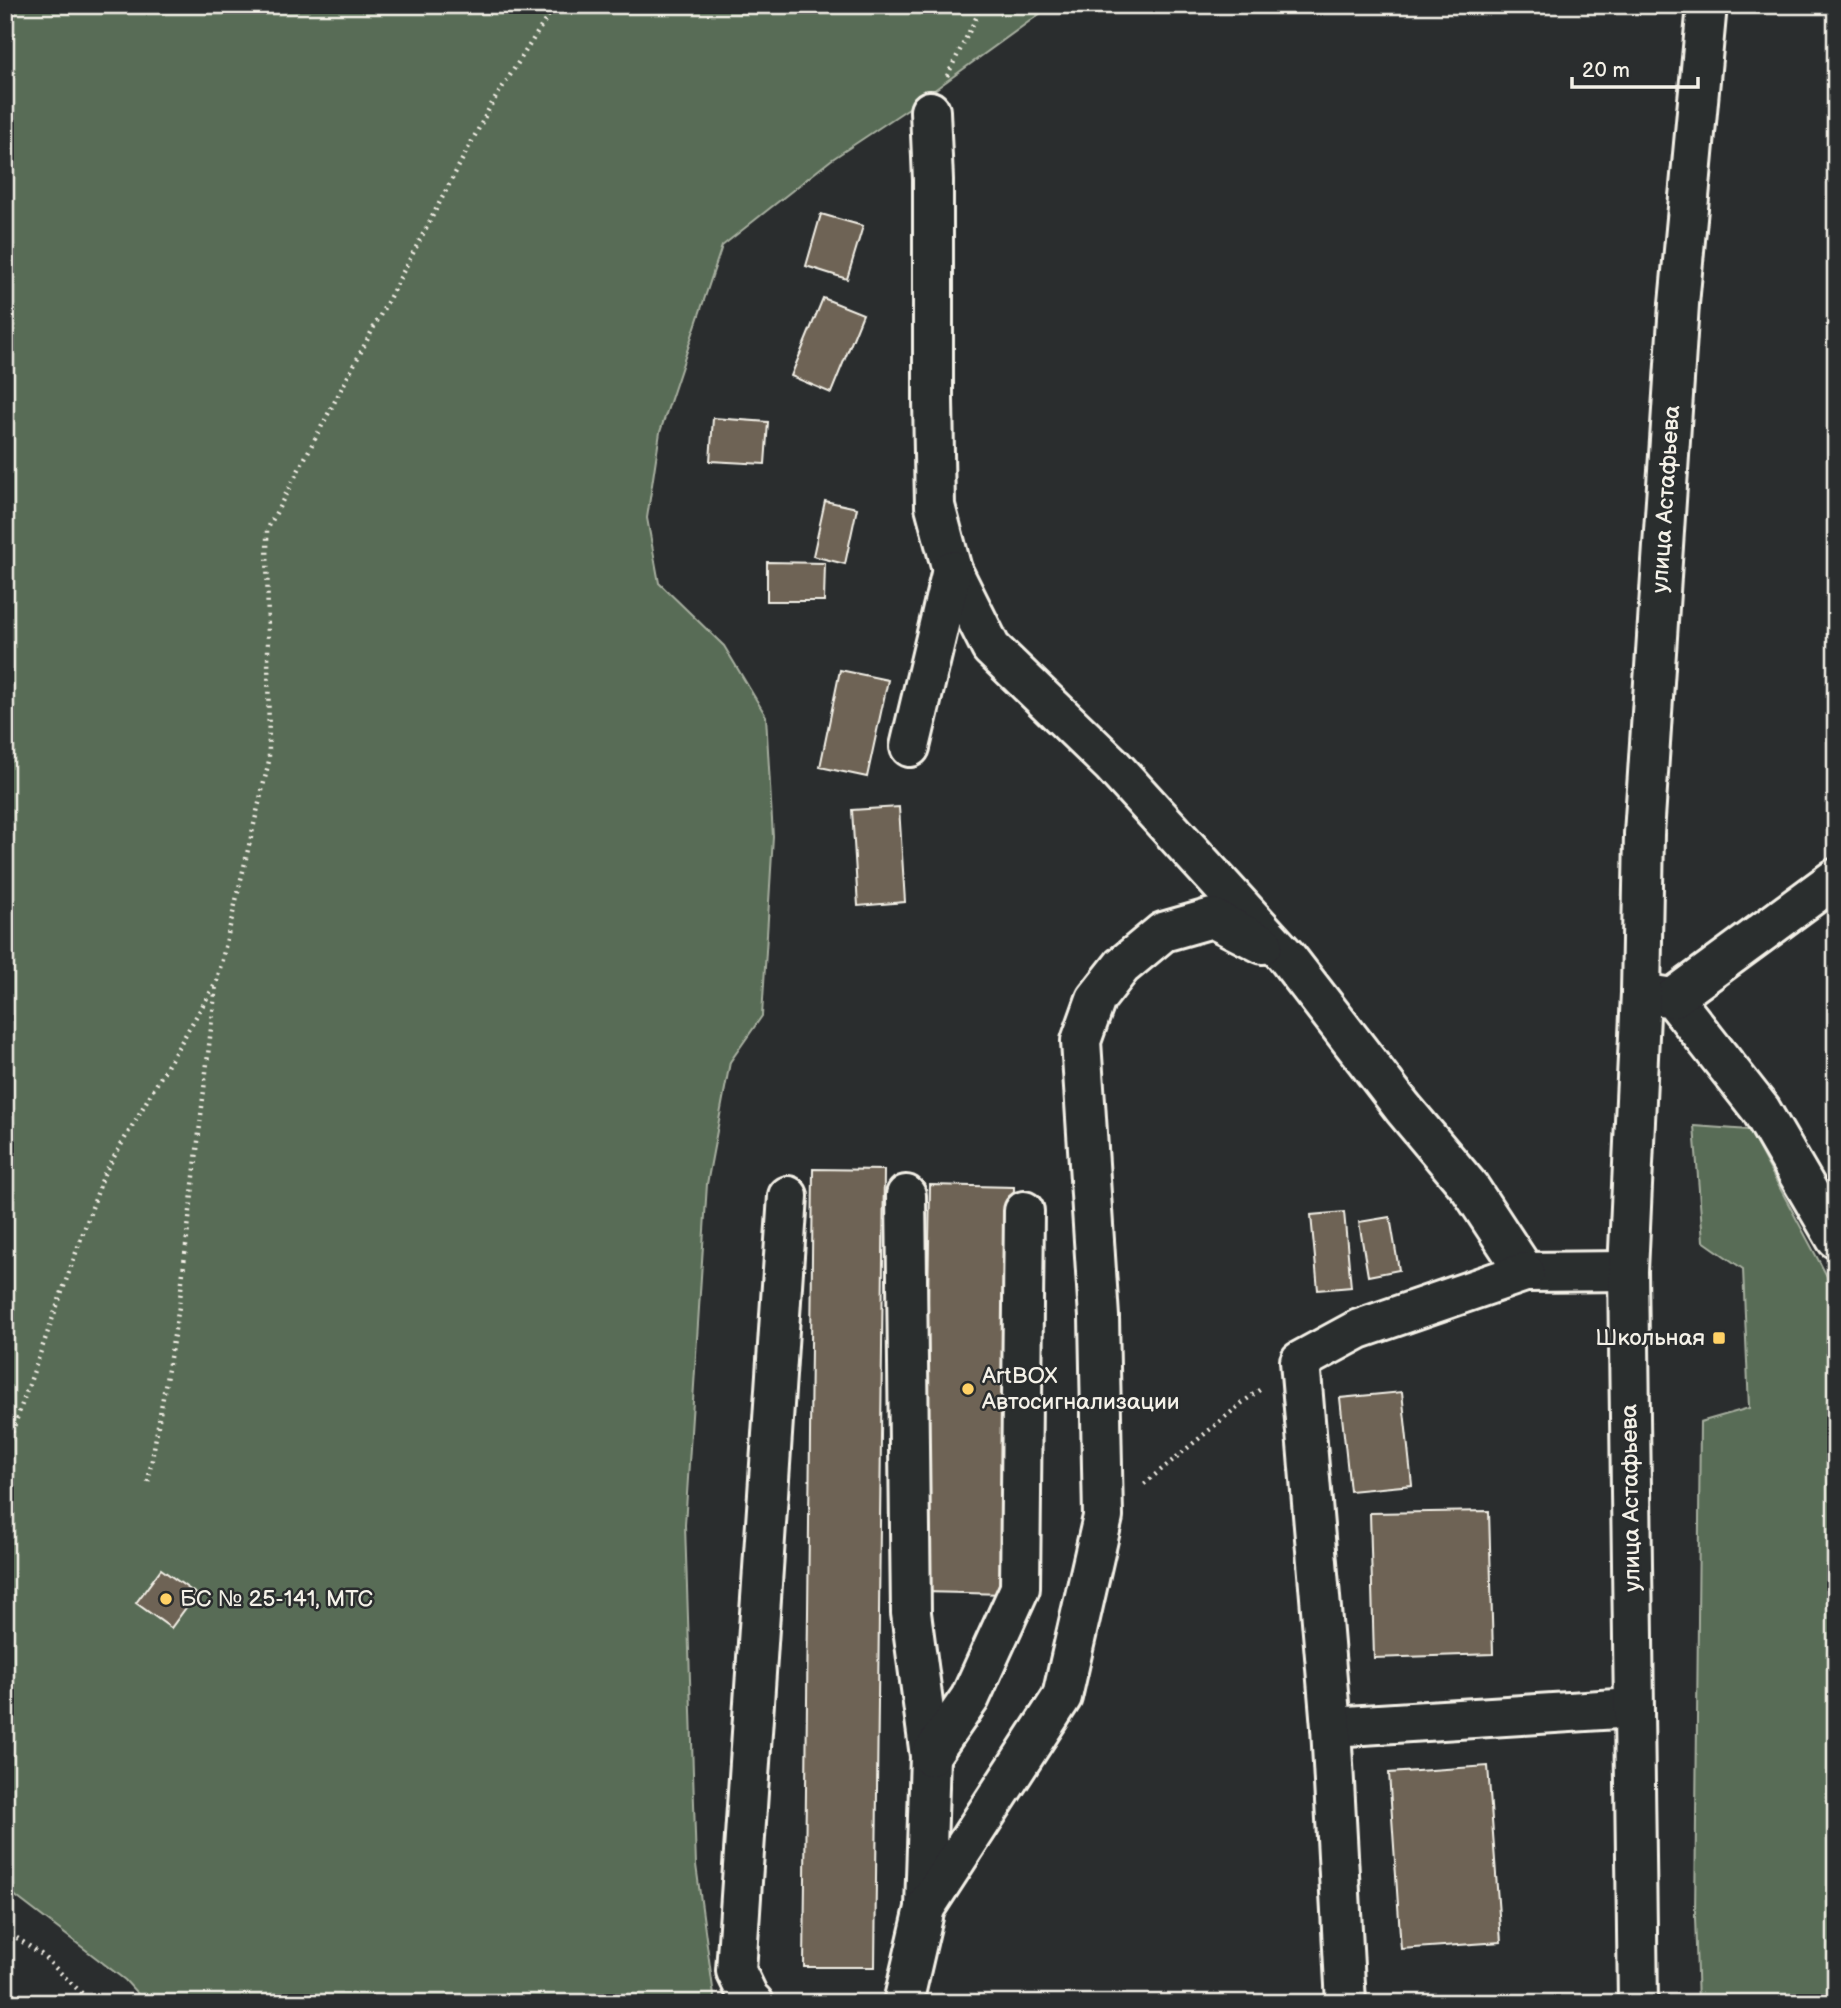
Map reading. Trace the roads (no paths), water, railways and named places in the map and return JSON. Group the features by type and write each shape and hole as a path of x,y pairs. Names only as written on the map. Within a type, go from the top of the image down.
{"main road":[{"name":"улица Астафьева","path":"1638,2003 1628,1271 1657,996 1644,834 1679,304 1707,5"},
{"path":"930,111 933,180 935,506 952,570 990,648 1111,764 1286,956 1403,1108 1470,1188 1525,1272"},
{"path":"910,747 952,570"},
{"path":"1836,878 1657,996 1761,1110 1836,1239"},
{"path":"925,1908 1062,1697 1103,1517 1099,1317 1081,1041 1096,999 1122,966 1163,932 1212,918 1286,956"},
{"path":"904,2003 925,1908 930,1756 911,1613 906,1195"},
{"path":"754,2003 736,1971 788,1196"},
{"path":"930,1756 970,1698 1020,1588 1024,1211"},
{"path":"1346,2003 1331,1727 1300,1361 1359,1329 1525,1272 1628,1271"},
{"path":"1331,1727 1633,1708"}],"place":[{"name":"Школьная","path":"1719,1338"},
{"name":"ArtBOX Автосигнализации","path":"968,1389"},
{"name":"БС № 25-141, МТС","path":"166,1599"}]}
